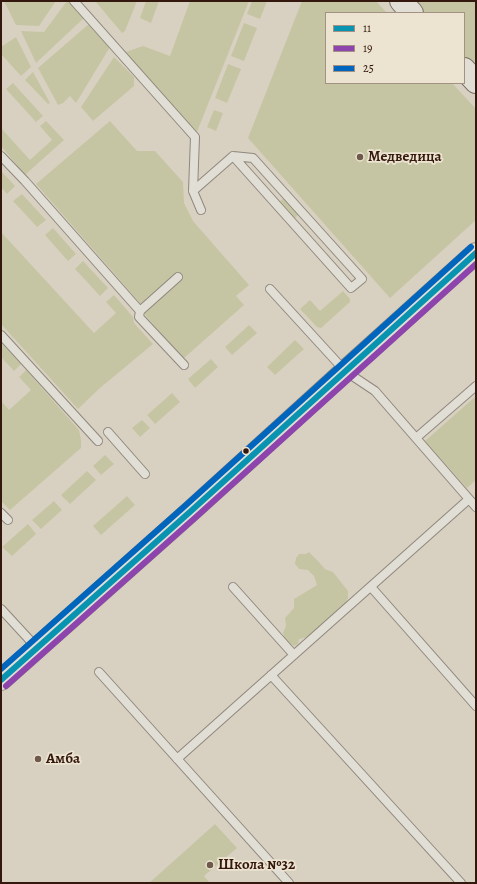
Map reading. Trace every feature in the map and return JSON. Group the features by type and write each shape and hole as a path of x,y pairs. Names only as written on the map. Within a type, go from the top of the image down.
{"main road":[{"path":"400,1 411,12"},
{"path":"465,71 476,82"}],"street":[{"path":"1,680 197,506 476,253"}],"lane":[{"path":"74,1 195,137 193,191 201,210"},
{"path":"1,156 140,311 140,316 184,366"},
{"path":"193,191 233,156 253,158 362,279 351,288 233,156"},
{"path":"140,311 178,277"},
{"path":"270,289 345,371 375,391 476,507"},
{"path":"1,335 98,441"},
{"path":"416,438 476,386"},
{"path":"108,432 145,474"},
{"path":"177,758 469,499"},
{"path":"1,513 8,520"},
{"path":"233,587 294,655"},
{"path":"371,587 476,706"},
{"path":"1,609 37,648"},
{"path":"99,672 289,883"},
{"path":"272,675 461,883"}],"green space":[{"path":"4,1 56,1 39,26 16,25"},
{"path":"67,1 84,18 36,63 21,31 44,32"},
{"path":"95,1 137,1 125,31 122,33"},
{"path":"146,1 159,1 151,23 140,18"},
{"path":"190,1 249,1 195,137 120,54 143,46 170,56"},
{"path":"252,1 267,1 260,19 247,14"},
{"path":"302,1 376,1 386,12 325,12 325,84 453,84 476,109 476,220 390,298 248,138"},
{"path":"407,1 476,1 476,75 465,64 465,12 417,12"},
{"path":"90,23 110,47 76,103 70,96 63,103 58,105 38,68"},
{"path":"244,23 257,28 244,61 231,56"},
{"path":"16,37 31,67 21,76 1,54 1,47"},
{"path":"114,57 134,77 134,86 93,121 81,107"},
{"path":"228,64 241,69 227,103 215,98"},
{"path":"33,72 50,103 48,104 25,80"},
{"path":"13,83 43,116 36,122 6,89"},
{"path":"214,110 223,113 216,131 207,127"},
{"path":"46,121 64,140 25,175 1,146 1,128 30,160 52,140 40,126"},
{"path":"110,121 137,151 155,151 183,182 184,203 193,221 249,285 236,296 244,305 183,359 146,316 140,303 36,184"},
{"path":"2,172 15,186 7,194 1,187"},
{"path":"22,194 46,220 37,227 13,201"},
{"path":"284,198 299,214 295,218 280,201"},
{"path":"53,228 76,254 68,261 45,235"},
{"path":"1,232 94,333 116,313 106,302 114,295 133,317 134,323 153,344 100,388 78,409 1,324"},
{"path":"83,261 108,288 100,296 75,269"},
{"path":"343,291 350,299 350,302 321,328 317,327 300,309 310,300 320,311"},
{"path":"249,325 257,333 232,355 225,347"},
{"path":"295,340 304,349 275,375 267,367"},
{"path":"1,343 21,364 14,371 1,357"},
{"path":"211,359 218,367 195,388 188,379"},
{"path":"26,370 79,430 81,448 10,510 1,501 1,401 9,410 31,390 19,377"},
{"path":"172,393 180,402 155,424 147,415"},
{"path":"476,396 476,480 467,488 425,441"},
{"path":"142,420 150,428 140,437 132,428"},
{"path":"105,455 114,464 101,475 93,466"},
{"path":"87,471 96,480 70,504 61,495"},
{"path":"127,496 135,505 101,535 93,526"},
{"path":"54,501 62,510 41,529 32,520"},
{"path":"28,524 36,534 12,556 2,547"},
{"path":"309,552 325,569 333,572 348,591 348,598 345,604 308,637 299,639 298,644 294,646 285,640 283,633 286,626 285,618 294,608 294,599 317,585 314,576 308,570 299,569 295,564 296,558 299,554 306,554"},
{"name":"Школа №32","path":"215,824 237,848 204,876 210,883 149,883"}],"transit line":[{"name":"25","path":"1,669 186,505 471,247"},
{"name":"11","path":"1,680 191,511 476,253"},
{"name":"19","path":"6,686 476,264"}],"place":[{"name":"Медведица","path":"360,157"},
{"name":"Амба","path":"38,759"},
{"name":"Школа №32","path":"210,865"}]}
